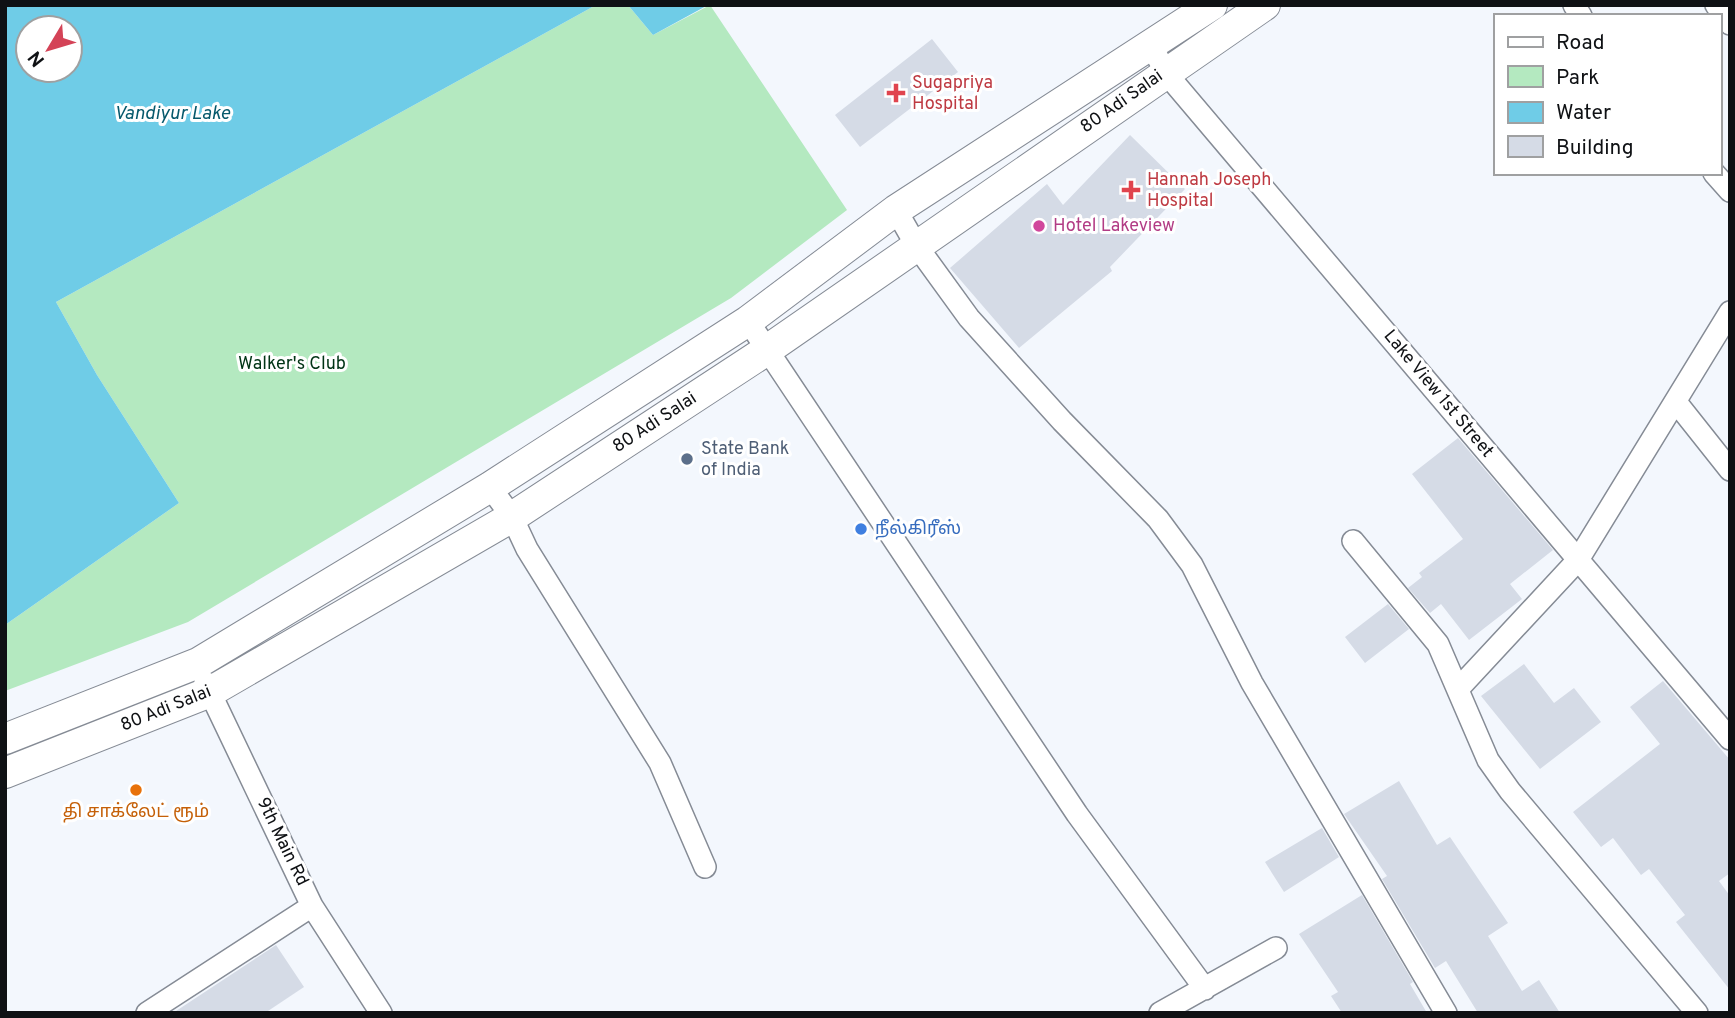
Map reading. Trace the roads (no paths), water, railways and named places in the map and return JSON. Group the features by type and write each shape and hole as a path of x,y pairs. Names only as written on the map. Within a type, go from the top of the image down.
{"main road":[{"name":"80 Adi Salai","path":"5,773 210,692 512,517 767,350 916,245 1158,59 1212,5"},
{"name":"80 Adi Salai","path":"5,739 198,663 490,487 748,321 896,210 1158,59 1265,5"}],"street":[{"path":"1716,5 1730,24"},
{"name":"Lake View 1st Street","path":"1158,59 1730,739"},
{"path":"1716,175 1730,191"},
{"path":"896,210 916,245 969,318 1062,421 1158,519 1192,565 1252,682 1446,1013"},
{"path":"1458,689 1578,559 1730,312"},
{"path":"748,321 1077,814 1205,989"},
{"path":"1676,402 1730,470"},
{"path":"490,487 512,517 527,549 660,763 705,867"},
{"path":"1353,541 1438,644 1488,760 1510,791 1697,1013"},
{"name":"9th Main Rd","path":"198,663 312,906 381,1013"},
{"path":"147,1013 312,906"},
{"path":"1160,1013 1276,948"}],"water":[{"name":"Vandiyur Lake","path":"5,5 596,5 56,302 97,375 179,503 5,625"},
{"path":"628,5 708,5 653,35"}],"place":[{"name":"Sugapriya Hospital","path":"896,93"},
{"name":"Hannah Joseph Hospital","path":"1131,190"},
{"name":"Hotel Lakeview","path":"1039,226"},
{"name":"State Bank of India","path":"687,459"},
{"name":"நீல்கிரீஸ்","path":"861,529"},
{"name":"தி சாக்லேட் ரூம்","path":"136,790"}],"park label":[{"name":"Walker's Club","path":"292,364"}]}
